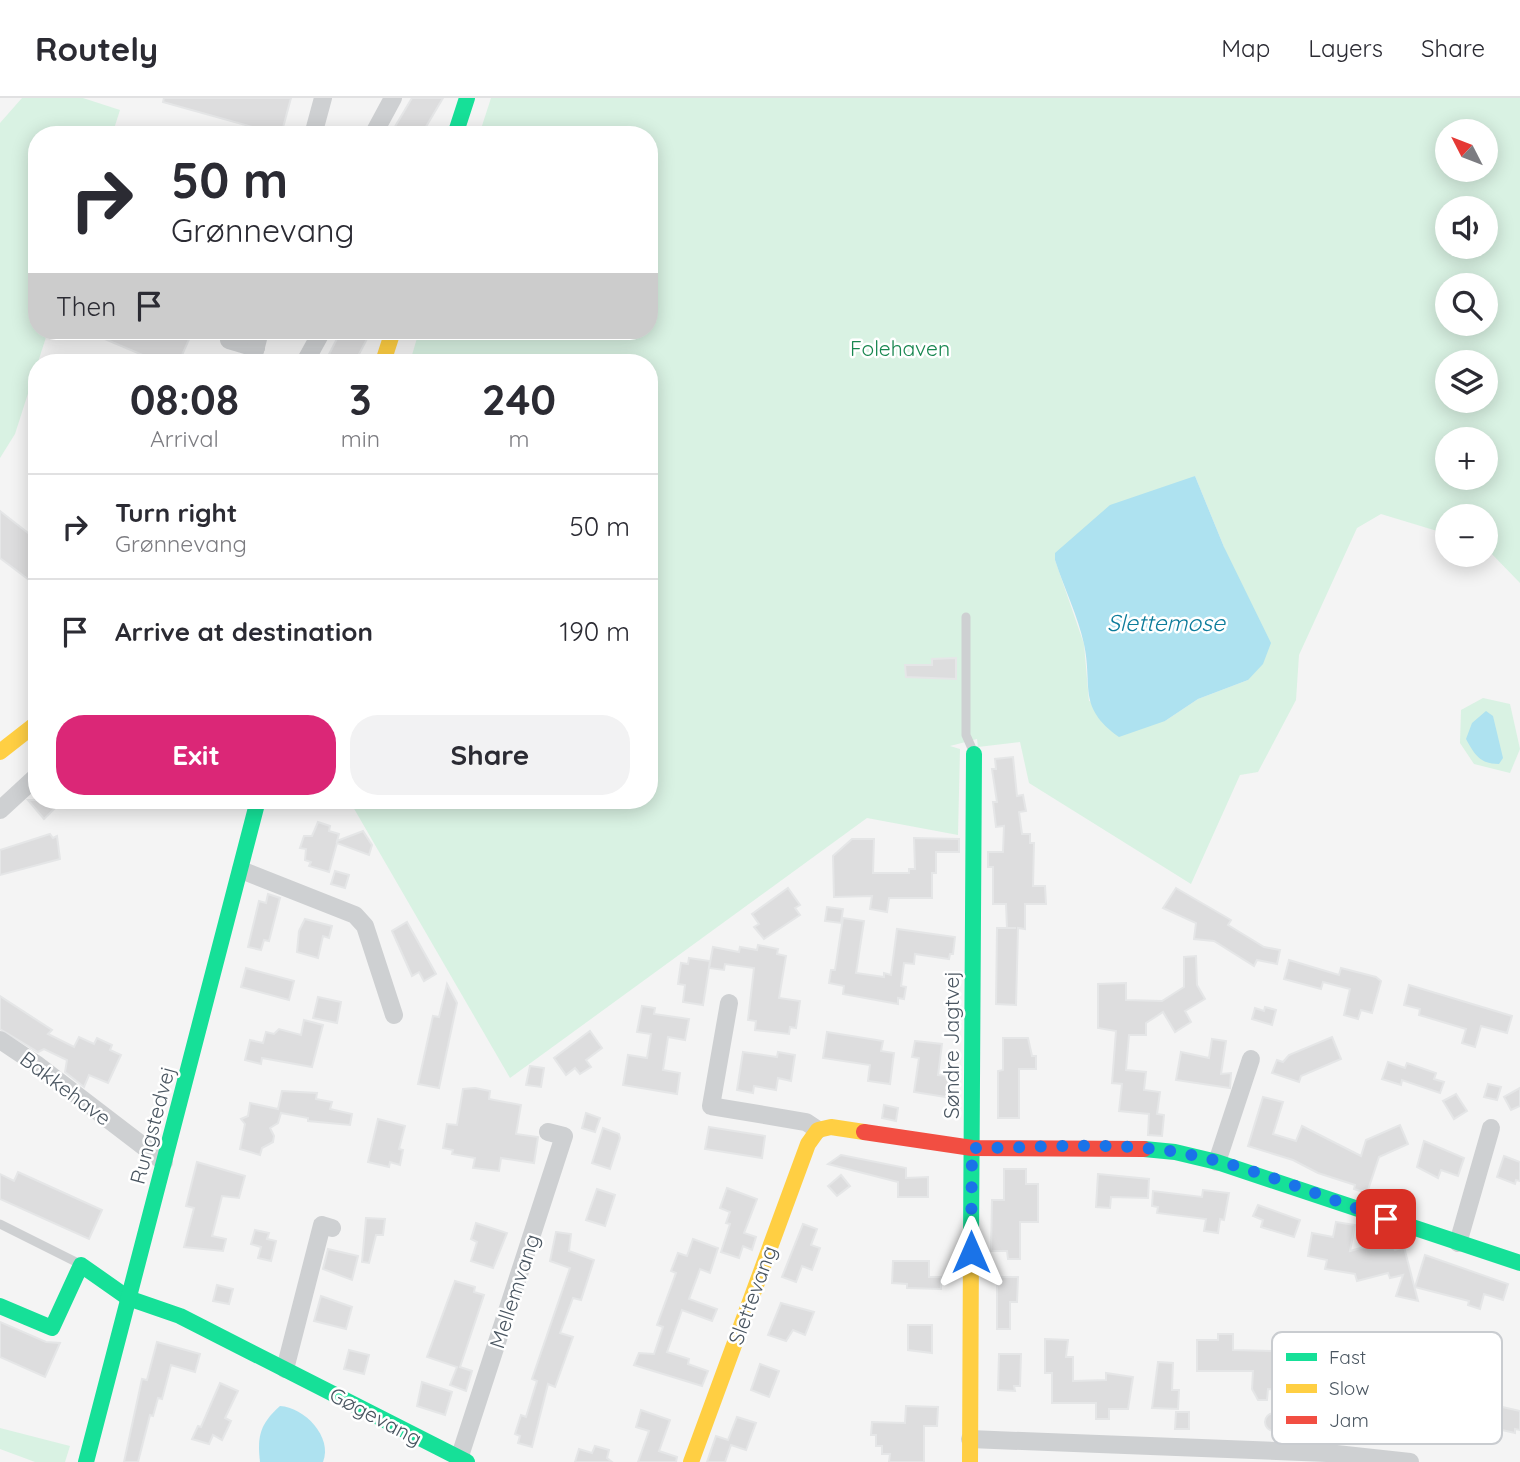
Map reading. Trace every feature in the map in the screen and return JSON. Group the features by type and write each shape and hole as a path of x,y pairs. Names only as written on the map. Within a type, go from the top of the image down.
{"street":[{"path":"315,126 323,98"},
{"path":"378,126 393,98"},
{"path":"458,126 467,98"},
{"path":"229,340 256,347"},
{"path":"0,752 28,730"},
{"name":"Søndre Jagtvej","path":"970,1462 974,754"},
{"path":"0,810 28,784"},
{"name":"Rungstedvej","path":"86,1462 256,809"},
{"path":"241,870 355,915 365,926 394,1015"},
{"path":"729,1003 711,1106 806,1122 818,1130 831,1127 972,1148 1118,1147 1175,1152 1217,1162 1520,1263"},
{"name":"Bakkehave","path":"0,1040 36,1064 164,1162"},
{"path":"1217,1162 1251,1059"},
{"path":"1458,1243 1491,1128"},
{"name":"Slettevang","path":"691,1462 808,1144 818,1130"},
{"name":"Mellemvang","path":"461,1461 564,1136 548,1132"},
{"path":"285,1369 322,1225 332,1228"},
{"path":"0,1306 52,1328 81,1265"},
{"name":"Gøgevang","path":"81,1265 128,1298 180,1316 461,1461"},
{"path":"970,1439 1327,1453 1410,1462"}],"lane":[{"path":"966,617 966,735 974,754"},
{"path":"0,1224 81,1265"}],"green space":[{"path":"22,98 83,98 120,110 115,126 28,126 28,340 45,340 41,354 28,354 28,393 15,434 0,458 0,123"},
{"name":"Folehaven","path":"491,98 1520,98 1520,583 1498,560 1498,504 1435,504 1435,530 1381,514 1357,528 1299,655 1296,700 1258,772 1240,775 1191,884 1029,783 1020,742 978,747 977,739 950,746 960,749 958,835 867,818 510,1078 354,809 658,809 658,354 412,354 416,340 658,340 658,126 482,126","holes":["1195,476 1224,547 1248,680 1198,699 1165,721 1089,701 1084,644 1055,560"]},
{"path":"1483,698 1510,704 1520,749 1510,773 1474,764 1460,743 1461,710"},
{"path":"0,1428 70,1446 65,1462 35,1462 0,1449"}],"water":[{"name":"Slettemose","path":"1195,476 1224,547 1271,643 1263,664 1248,680 1198,699 1165,721 1119,737 1097,716 1092,706 1084,644 1055,560 1055,553 1110,505"},
{"path":"1486,711 1493,716 1503,758 1499,764 1479,758 1466,739 1472,723"},
{"path":"280,1406 298,1412 314,1425 324,1443 323,1462 260,1462 261,1431"}],"building":[{"path":"164,98 291,98 283,126 249,126 163,102"},
{"path":"412,98 443,98 426,126 395,126"},
{"path":"107,340 189,340 183,354 140,354"},
{"path":"336,340 366,340 359,354 329,354"},
{"path":"0,511 28,533 28,579 0,558"},
{"path":"956,658 956,679 906,677 905,665 932,665 932,659"},
{"path":"1013,757 1017,796 1023,795 1026,811 1019,812 1022,834 1030,834 1030,843 1034,843 1033,886 1045,886 1046,904 1025,904 1025,929 1018,928 1016,1005 996,1004 997,928 1007,928 1006,904 993,904 993,867 988,867 988,852 1003,852 1004,826 996,827 993,802 997,802 992,769 996,769 995,759"},
{"path":"36,809 54,809 44,819"},
{"path":"318,822 330,826 329,831 339,834 337,841 363,831 372,845 369,855 337,843 329,872 309,866 311,862 305,860 306,849 300,848 304,836 312,836"},
{"path":"50,834 53,838 57,836 60,859 0,875 0,850"},
{"path":"914,838 959,839 959,852 936,852 936,873 932,873 932,898 889,898 887,912 870,909 872,896 834,897 833,856 852,839 874,839 873,873 909,873 909,869 915,869"},
{"path":"335,871 349,875 345,888 331,884"},
{"path":"788,888 800,905 795,908 800,915 764,939 754,927 759,924 752,914"},
{"path":"1176,888 1231,920 1228,925 1264,947 1280,950 1277,964 1257,960 1254,966 1214,941 1194,939 1196,923 1163,908"},
{"path":"268,894 280,898 269,941 264,940 261,950 248,947 259,901 266,903"},
{"path":"827,907 843,909 841,923 825,921"},
{"path":"843,918 864,921 856,973 884,977 884,973 891,975 897,929 955,937 953,954 950,954 949,959 915,954 914,964 904,963 901,986 906,987 904,999 898,998 898,1004 843,994 844,986 829,983 831,970 835,970"},
{"path":"305,919 332,926 329,938 323,936 318,958 297,952 299,931"},
{"path":"407,922 436,974 424,981 419,972 412,976 392,931"},
{"path":"758,945 778,949 777,954 786,956 779,998 800,1001 796,1028 790,1027 789,1034 755,1030 756,1021 748,1020 754,968 725,964 724,970 709,968 713,947 739,952 740,947 757,950"},
{"path":"1196,956 1197,985 1205,999 1185,1011 1191,1022 1175,1032 1163,1012 1146,1023 1146,1035 1129,1035 1126,1070 1146,1072 1144,1090 1160,1092 1157,1114 1164,1115 1162,1136 1148,1135 1149,1114 1119,1111 1122,1084 1112,1083 1116,1031 1098,1028 1098,984 1126,983 1126,1000 1162,1001 1184,987 1184,957"},
{"path":"689,958 710,961 703,1005 683,1002 685,985 678,984 681,963 688,964"},
{"path":"1289,960 1339,975 1341,968 1376,977 1381,981 1372,1013 1361,1010 1358,1019 1344,1015 1350,989 1323,982 1321,989 1284,979"},
{"path":"246,968 294,981 289,1000 241,987"},
{"path":"447,984 457,1003 439,1088 418,1084 433,1016 439,1017"},
{"path":"1409,985 1512,1016 1507,1033 1481,1026 1475,1047 1462,1043 1466,1029 1419,1015 1420,1009 1404,1005"},
{"path":"0,996 52,1030 48,1034 74,1047 79,1037 94,1044 97,1038 112,1045 110,1050 121,1055 108,1083 89,1075 84,1087 65,1072 67,1060 44,1049 38,1052 0,1029"},
{"path":"318,997 341,1002 337,1023 313,1018"},
{"path":"642,1006 655,1008 654,1014 689,1019 685,1040 668,1037 663,1070 680,1073 677,1094 623,1085 628,1055 647,1058 651,1034 637,1032"},
{"path":"1265,1007 1276,1010 1272,1025 1252,1019 1255,1008 1264,1011"},
{"path":"304,1020 323,1025 312,1067 262,1058 261,1064 245,1060 250,1040 263,1043 266,1032 274,1034 279,1029 301,1035"},
{"path":"590,1031 602,1048 586,1060 591,1067 580,1074 575,1068 566,1075 554,1058"},
{"path":"827,1032 883,1041 881,1051 894,1053 890,1084 868,1081 870,1065 823,1058"},
{"path":"1332,1037 1341,1059 1301,1076 1299,1082 1272,1073 1277,1060 1283,1062 1289,1055"},
{"path":"1003,1038 1028,1038 1032,1056 1036,1056 1036,1069 1019,1069 1019,1118 998,1118 998,1071 1003,1070"},
{"path":"1212,1039 1226,1041 1221,1074 1231,1073 1230,1088 1176,1080 1181,1052 1209,1058"},
{"path":"915,1041 942,1044 938,1075 949,1076 946,1097 914,1092 919,1058 912,1057"},
{"path":"743,1052 777,1057 778,1052 795,1055 791,1081 778,1078 776,1090 754,1086 753,1093 737,1090"},
{"path":"1388,1062 1405,1068 1407,1063 1436,1073 1434,1079 1444,1082 1440,1093 1402,1080 1401,1085 1382,1079"},
{"path":"530,1066 544,1068 541,1087 526,1085"},
{"path":"1488,1084 1501,1087 1497,1100 1484,1097"},
{"path":"1520,1088 1520,1106 1511,1110 1504,1097"},
{"path":"463,1089 490,1091 489,1099 521,1105 516,1134 538,1137 534,1163 501,1158 499,1171 473,1168 475,1158 452,1154 453,1150 443,1148 447,1124 457,1125"},
{"path":"282,1091 317,1093 316,1099 332,1102 330,1109 352,1114 350,1125 308,1121 308,1118 281,1113 278,1123 270,1128 274,1136 273,1142 262,1148 260,1155 240,1149 245,1124 241,1119 248,1116 250,1103 278,1109"},
{"path":"1456,1094 1467,1111 1454,1119 1443,1101"},
{"path":"1263,1097 1283,1102 1273,1134 1296,1141 1302,1126 1361,1156 1366,1140 1400,1125 1408,1144 1379,1157 1367,1193 1354,1189 1355,1185 1318,1173 1293,1160 1248,1146"},
{"path":"884,1105 898,1108 896,1121 882,1118"},
{"path":"586,1113 600,1118 595,1132 582,1128"},
{"path":"378,1119 405,1126 399,1149 403,1150 400,1165 390,1162 389,1167 368,1162"},
{"path":"709,1127 765,1136 762,1158 705,1149"},
{"path":"603,1128 619,1134 620,1138 610,1169 592,1163"},
{"path":"1424,1141 1464,1158 1458,1176 1441,1170 1438,1178 1417,1167"},
{"path":"841,1155 906,1168 906,1178 928,1177 928,1197 898,1197 898,1182 828,1164"},
{"path":"1504,1156 1520,1162 1520,1181 1516,1180 1515,1184 1497,1177"},
{"path":"197,1162 245,1176 239,1198 222,1196 212,1236 226,1239 223,1251 184,1247 194,1208 186,1206"},
{"path":"1004,1169 1026,1169 1026,1184 1038,1184 1038,1222 1020,1222 1020,1259 1008,1259 1007,1251 991,1251 992,1200 1004,1200"},
{"path":"18,1172 102,1210 89,1239 0,1199 0,1174 14,1181"},
{"path":"1098,1174 1149,1179 1148,1198 1111,1197 1110,1208 1096,1207"},
{"path":"841,1175 850,1186 837,1196 828,1186"},
{"path":"727,1188 757,1199 744,1233 756,1237 752,1250 743,1246 739,1258 721,1252 730,1224 726,1223 730,1212 720,1208"},
{"path":"597,1189 615,1195 605,1226 586,1220"},
{"path":"1203,1190 1229,1193 1224,1220 1220,1219 1218,1233 1204,1231 1206,1219 1157,1213 1158,1207 1152,1206 1153,1191 1202,1197"},
{"path":"1258,1205 1300,1220 1294,1237 1261,1227 1263,1220 1253,1216"},
{"path":"366,1218 385,1219 383,1235 376,1235 369,1263 362,1262"},
{"path":"1336,1222 1355,1225 1350,1251 1381,1242 1392,1243 1395,1250 1404,1247 1418,1301 1396,1296 1403,1275 1390,1278 1388,1273 1357,1281 1355,1274 1325,1269 1327,1260 1308,1256 1312,1233 1333,1237"},
{"path":"476,1223 507,1233 493,1268 471,1261 477,1242 471,1239"},
{"path":"803,1224 817,1229 811,1245 820,1248 812,1270 802,1266 796,1282 782,1277"},
{"path":"255,1230 269,1233 267,1239 276,1241 271,1261 258,1258 261,1247 251,1244"},
{"path":"556,1232 571,1234 569,1251 594,1260 581,1300 573,1298 560,1333 573,1337 555,1387 548,1384 532,1447 518,1443 520,1436 515,1434 521,1415 526,1417 537,1381 532,1379 570,1268 550,1261"},
{"path":"693,1239 718,1248 710,1273 700,1269 689,1299 717,1309 712,1321 682,1310 667,1352 689,1359 688,1364 708,1371 702,1386 634,1365 639,1353 654,1354 663,1327 657,1325 676,1273 671,1271 678,1253 687,1256"},
{"path":"328,1249 358,1256 352,1280 323,1269"},
{"path":"1425,1255 1508,1284 1503,1300 1484,1294 1480,1309 1468,1305 1469,1301 1415,1287"},
{"path":"893,1261 929,1261 929,1277 941,1277 941,1289 907,1288 907,1284 892,1283"},
{"path":"997,1277 1018,1277 1017,1302 1010,1302 1010,1329 997,1329"},
{"path":"455,1281 475,1287 474,1292 484,1295 460,1367 472,1371 466,1391 450,1385 457,1367 427,1357"},
{"path":"217,1285 233,1289 229,1304 213,1301"},
{"path":"321,1296 352,1307 346,1329 314,1321"},
{"path":"781,1303 814,1312 805,1335 793,1330 786,1341 768,1335"},
{"path":"0,1322 46,1342 60,1343 45,1377 0,1357"},
{"path":"908,1325 932,1325 932,1353 908,1350"},
{"path":"1218,1334 1233,1334 1233,1350 1272,1351 1272,1389 1268,1389 1267,1400 1258,1400 1252,1389 1253,1371 1197,1371 1197,1340 1218,1340"},
{"path":"1045,1339 1068,1340 1066,1357 1073,1357 1073,1381 1106,1380 1106,1373 1133,1377 1128,1409 1109,1409 1109,1419 1096,1419 1096,1403 1052,1403 1052,1373 1045,1373"},
{"path":"157,1342 200,1354 195,1372 171,1365 162,1399 158,1398 153,1416 150,1415 138,1462 124,1462 142,1379 147,1380"},
{"path":"349,1350 369,1355 364,1374 344,1369"},
{"path":"999,1354 1021,1354 1020,1386 1014,1386 1015,1391 998,1390"},
{"path":"1158,1362 1173,1363 1172,1390 1179,1390 1178,1409 1152,1408"},
{"path":"760,1364 779,1371 769,1397 751,1390"},
{"path":"422,1382 452,1392 445,1415 417,1406"},
{"path":"220,1383 238,1391 225,1418 231,1421 222,1440 213,1435 209,1444 192,1439 198,1426 201,1427"},
{"path":"906,1406 938,1407 937,1426 924,1426 924,1462 889,1462 890,1454 882,1454 882,1446 876,1446 876,1435 871,1435 872,1422 905,1423"},
{"path":"1502,1407 1520,1411 1520,1430 1515,1429 1515,1433 1502,1430"},
{"path":"641,1410 670,1420 659,1451 677,1457 676,1462 638,1462 649,1431 636,1427"},
{"path":"1176,1412 1189,1412 1189,1429 1175,1429"},
{"path":"1272,1414 1272,1430 1265,1422"},
{"path":"737,1417 756,1423 746,1450 731,1445 725,1462 707,1462 716,1436 728,1440"},
{"path":"595,1446 609,1450 607,1458 612,1462 575,1462 579,1449 592,1453"}],"traffic: fast":[{"path":"458,126 467,98"},
{"path":"971,1243 974,754"},
{"path":"86,1462 256,809"},
{"path":"1144,1149 1175,1152 1217,1162 1520,1263"},
{"path":"0,1306 52,1328 81,1265 128,1298 180,1316 467,1462"}],"traffic: slow":[{"path":"386,354 390,340"},
{"path":"0,752 28,730"},
{"path":"691,1462 808,1144 818,1130 831,1127 864,1132"},
{"path":"970,1462 971,1243"}],"traffic: jam":[{"path":"864,1132 972,1148 1144,1149"}],"route":[{"path":"971,1252 972,1148 1118,1147 1175,1152 1217,1162 1386,1219"}]}
